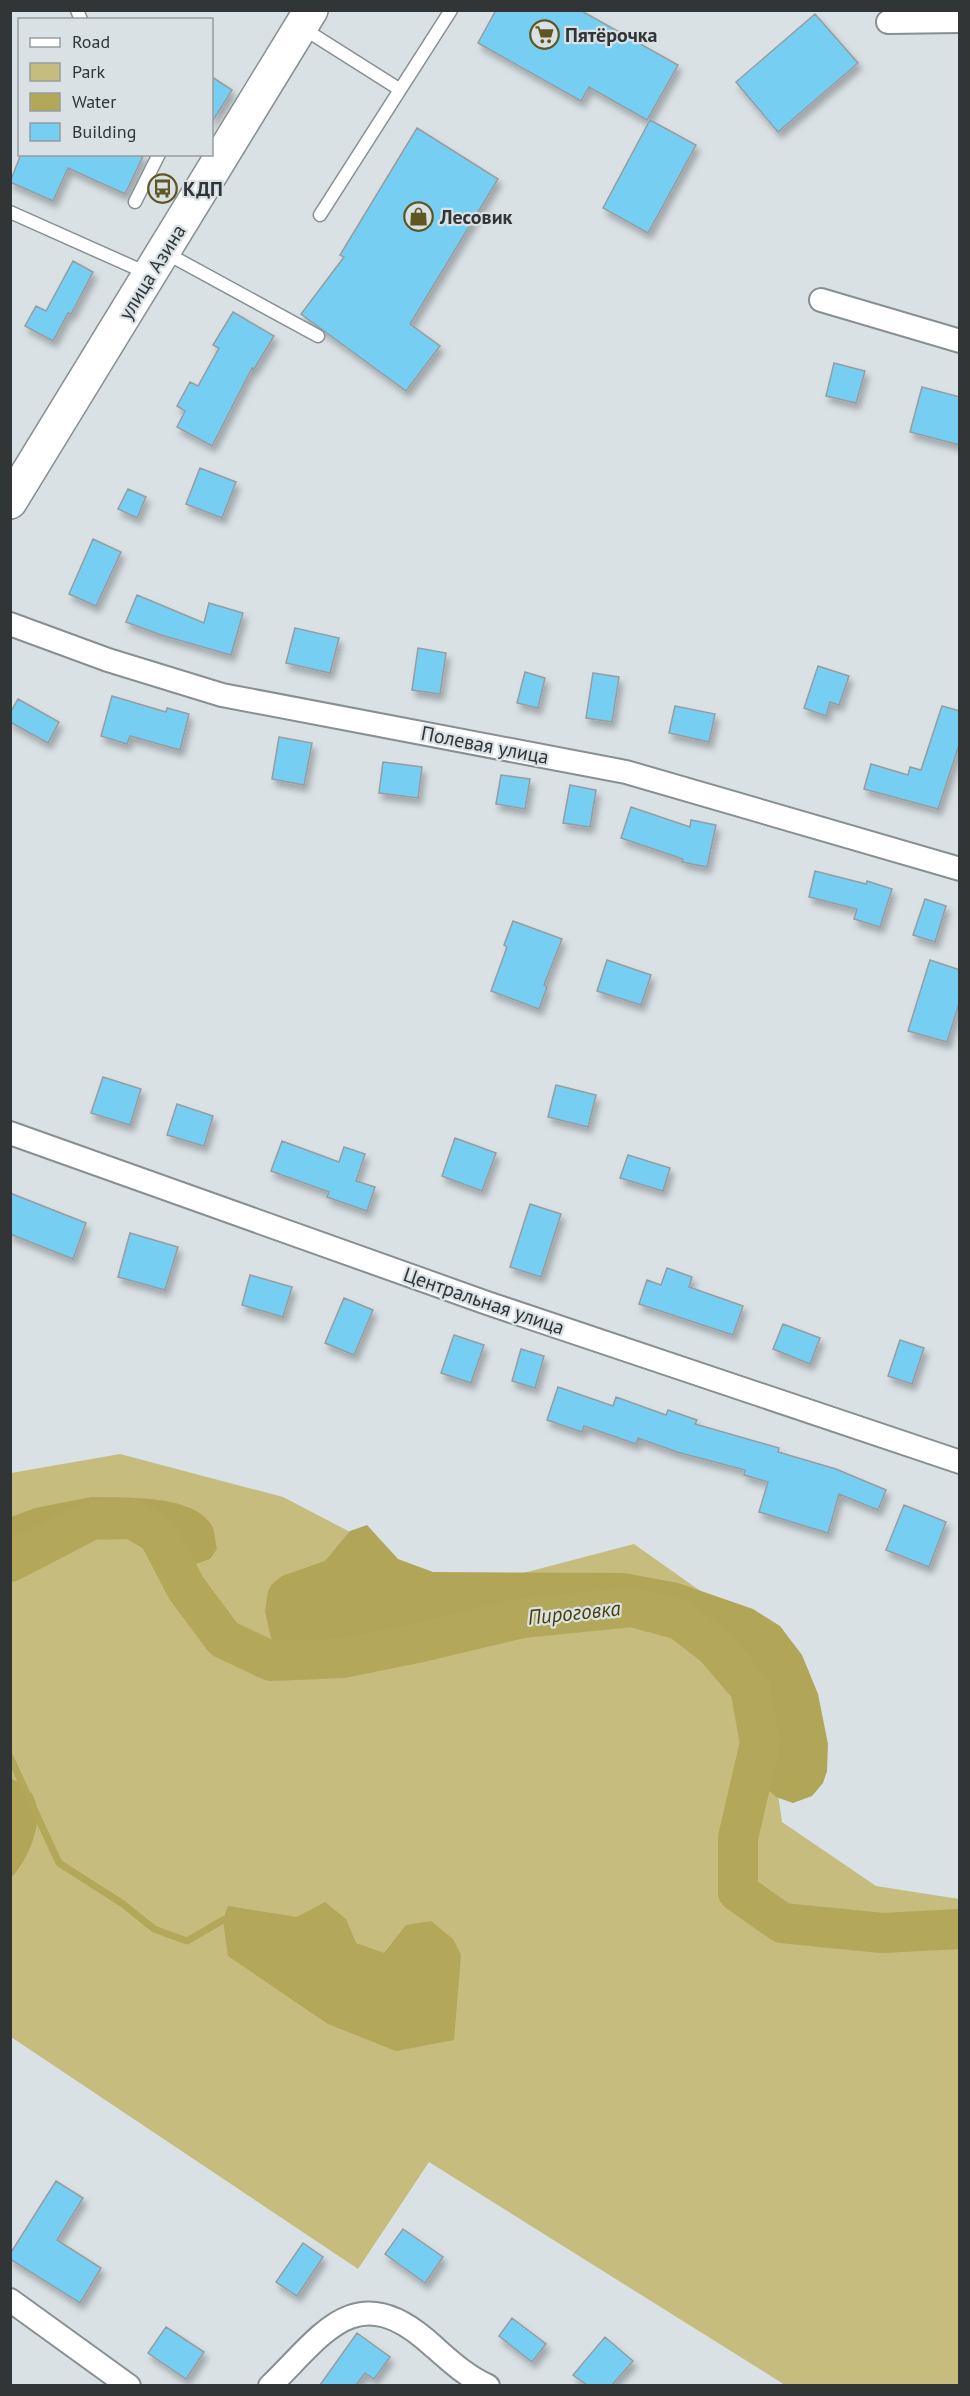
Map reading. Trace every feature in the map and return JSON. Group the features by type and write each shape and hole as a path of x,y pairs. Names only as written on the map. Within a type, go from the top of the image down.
{"main road":[{"name":"улица Азина","path":"10,502 157,263 216,157 306,19"}],"street":[{"path":"888,22 960,21"},
{"path":"821,300 960,341"},
{"name":"Полевая улица","path":"10,624 108,660 222,695 626,772 960,869"},
{"name":"Центральная улица","path":"10,1132 487,1303 960,1462"},
{"path":"10,2300 129,2385"},
{"path":"270,2385 339,2320 372,2313 391,2316 407,2324 471,2378 488,2385"}],"lane":[{"path":"320,215 451,10"},
{"path":"306,19 399,89"},
{"path":"135,202 158,156"},
{"path":"10,212 157,263 318,336"}],"green space":[{"path":"120,1454 283,1497 377,1546 398,1597 504,1578 634,1544 754,1629 782,1822 876,1886 959,1899 959,2385 785,2385 429,2162 358,2269 11,2037 11,1473"}],"shaded area":[{"path":"92,1497 157,1500 190,1508 203,1516 212,1526 217,1549 210,1559 188,1565 167,1556 137,1534 122,1530 106,1531 76,1541 21,1577 11,1581 11,1517 35,1508"},
{"path":"367,1525 398,1559 433,1572 624,1573 678,1583 753,1609 780,1626 802,1655 818,1694 828,1744 827,1771 823,1783 812,1796 793,1803 776,1797 755,1778 749,1761 750,1743 766,1704 764,1692 754,1676 716,1640 696,1625 663,1608 624,1599 570,1598 535,1603 408,1638 291,1651 278,1647 271,1638 265,1611 268,1591 272,1584 282,1576 325,1561 350,1531"},
{"path":"10,1779 24,1786 33,1796 37,1809 37,1824 33,1839 27,1854 11,1878"}],"water":[{"path":"325,1902 346,1919 356,1943 384,1953 406,1925 431,1921 453,1939 461,1955 454,2040 396,2051 328,2024 228,1956 223,1920 228,1906 297,1917"}],"building":[{"path":"496,10 580,10 678,65 647,120 589,87 581,101 478,43"},
{"path":"815,14 858,63 778,132 736,82"},
{"path":"213,78 232,90 213,120"},
{"path":"650,120 696,145 648,233 603,208"},
{"path":"417,128 498,179 410,324 440,346 406,391 301,314 344,257 340,255"},
{"path":"20,156 143,156 125,194 68,168 53,201 10,182"},
{"path":"73,261 93,272 71,314 68,313 53,341 25,326 36,306 46,311"},
{"path":"233,312 274,336 254,369 252,368 212,446 177,427 185,411 177,406 190,382 198,386 219,348 213,345"},
{"path":"834,363 865,371 856,403 826,396"},
{"path":"922,387 960,397 960,445 910,432"},
{"path":"200,468 236,482 222,518 186,504"},
{"path":"128,489 146,497 137,518 118,509"},
{"path":"93,539 121,552 96,606 69,594"},
{"path":"137,595 204,623 209,603 243,613 231,655 161,635 126,622"},
{"path":"295,628 339,638 330,673 286,663"},
{"path":"418,648 446,653 440,694 412,690"},
{"path":"818,666 849,676 839,705 830,702 826,716 804,708"},
{"path":"525,672 545,678 538,708 517,703"},
{"path":"593,673 619,677 612,722 586,718"},
{"path":"112,696 166,712 167,708 189,714 180,750 130,736 127,744 101,736"},
{"path":"18,699 59,722 48,743 10,722 10,713"},
{"path":"675,706 715,714 709,742 669,733"},
{"path":"942,706 960,711 960,742 938,809 864,789 871,764 908,775 910,767 921,770"},
{"path":"279,737 312,743 304,785 272,779"},
{"path":"383,762 422,767 418,798 379,793"},
{"path":"501,775 530,779 525,809 496,804"},
{"path":"570,785 596,790 590,827 563,823"},
{"path":"631,807 690,827 691,820 716,825 707,867 682,862 683,859 621,838"},
{"path":"815,871 866,884 867,881 892,889 880,927 854,919 857,909 809,897"},
{"path":"925,899 946,906 935,942 913,935"},
{"path":"513,921 562,939 544,985 547,987 539,1009 491,991 507,947 504,945"},
{"path":"607,960 651,975 641,1005 597,991"},
{"path":"930,960 960,970 960,1000 947,1042 908,1031"},
{"path":"103,1077 141,1089 130,1125 91,1113"},
{"path":"556,1085 596,1095 588,1127 548,1117"},
{"path":"177,1104 213,1116 204,1146 167,1135"},
{"path":"455,1138 496,1153 482,1191 442,1176"},
{"path":"282,1141 339,1162 344,1147 365,1154 356,1181 375,1187 367,1211 327,1197 329,1192 271,1171"},
{"path":"628,1155 670,1168 663,1191 620,1178"},
{"path":"10,1193 86,1223 73,1259 10,1234"},
{"path":"530,1204 561,1214 541,1277 510,1267"},
{"path":"130,1233 178,1247 165,1290 118,1277"},
{"path":"667,1268 692,1277 689,1287 743,1306 733,1335 639,1304 647,1280 661,1285"},
{"path":"250,1275 292,1287 283,1317 242,1305"},
{"path":"344,1298 373,1310 354,1355 325,1343"},
{"path":"783,1324 820,1338 810,1364 773,1349"},
{"path":"454,1335 484,1345 471,1383 441,1373"},
{"path":"900,1340 924,1348 912,1384 888,1376"},
{"path":"521,1349 544,1356 535,1388 512,1381"},
{"path":"558,1387 613,1406 616,1397 666,1415 668,1410 697,1420 695,1424 779,1448 778,1452 836,1469 886,1490 878,1510 839,1494 828,1533 759,1512 768,1482 744,1475 745,1470 677,1452 638,1438 636,1444 584,1426 582,1432 547,1420"},
{"path":"904,1505 946,1522 929,1567 886,1550"},
{"path":"56,2181 83,2198 57,2240 101,2268 80,2303 10,2259 10,2254"},
{"path":"403,2229 443,2257 425,2283 385,2254"},
{"path":"303,2243 323,2257 297,2296 276,2282"},
{"path":"512,2318 546,2344 532,2362 499,2336"},
{"path":"166,2327 204,2352 186,2379 148,2353"},
{"path":"357,2333 390,2357 374,2379 365,2373 356,2385 320,2385"},
{"path":"605,2337 633,2361 612,2385 587,2385 573,2375"}],"waterway":[{"name":"Пироговка","path":"10,1562 91,1520 132,1519 158,1534 186,1588 224,1639 271,1661 343,1658 522,1618 632,1607 680,1620 715,1647 750,1688 760,1743 738,1838 738,1892 782,1923 882,1933 960,1929"},
{"path":"10,1757 59,1863 123,1904 154,1929 187,1941 223,1920"}],"place":[{"name":"Пятёрочка","path":"544,35"},
{"name":"КДП","path":"162,189"},
{"name":"Лесовик","path":"419,217"}]}
